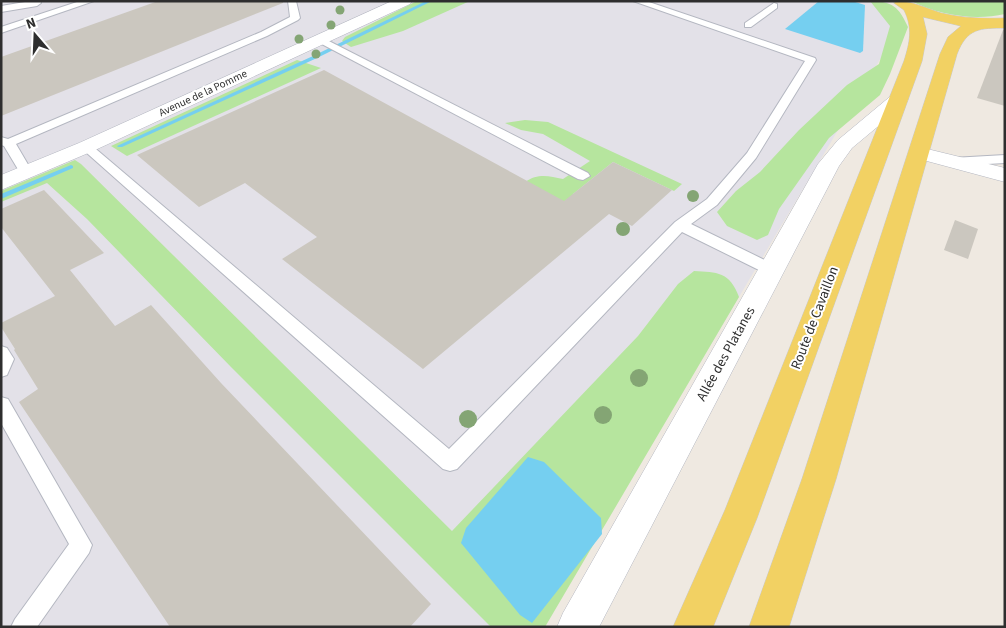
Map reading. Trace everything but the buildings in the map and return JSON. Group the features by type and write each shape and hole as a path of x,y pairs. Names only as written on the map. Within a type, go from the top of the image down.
{"main road":[{"path":"904,4 943,18 980,24 1005,23"},
{"name":"Route de Cavaillon","path":"693,627 739,518 913,61 920,33 919,24 904,4"},
{"path":"769,627 819,480 951,47 960,32 980,24"}],"street":[{"name":"Avenue de la Pomme","path":"1,183 86,147 405,1"},
{"name":"Allée des Platanes","path":"577,627 830,164 845,144 899,99"},
{"path":"919,153 1005,175"}],"lane":[{"path":"1,30 90,1"},
{"path":"27,173 5,142 264,34 295,18 292,1"},
{"path":"86,147 450,462 680,225 712,202 752,155 811,60 637,1"},
{"path":"1,9 37,3"},
{"path":"748,25 773,4"},
{"path":"319,39 583,176"},
{"path":"950,162 1005,159"},
{"path":"680,225 772,270"},
{"path":"1,353 5,359 1,370"},
{"path":"1,405 81,545 23,627"}],"shaded area":[{"path":"1,1 886,1 904,19 543,627 1,627"}],"green space":[{"path":"417,1 470,1 403,31 351,47 342,41 345,37"},
{"path":"870,1 884,2 894,6 908,27 880,95 829,138 779,209 768,235 757,240 727,226 717,212 736,191 760,172 799,130 847,85 879,64 890,26"},
{"path":"911,1 1005,1 1005,14 969,17 933,10"},
{"path":"297,60 321,68 127,156 111,146"},
{"path":"525,120 548,122 682,184 674,191 613,162 573,194 585,215 525,182 539,176 563,179 590,161 543,134 521,130 505,123"},
{"path":"75,160 452,531 638,336 678,284 694,271 716,273 727,278 739,297 545,627 491,627 231,367 87,219 47,183 1,202 1,191"}],"water":[{"path":"819,1 852,1 865,5 863,51 860,53 785,29"},
{"path":"528,457 544,462 601,518 602,534 532,623 520,615 461,543 466,528"}],"waterway":[{"path":"120,146 315,57 430,1"},
{"path":"1,197 71,167"}]}
